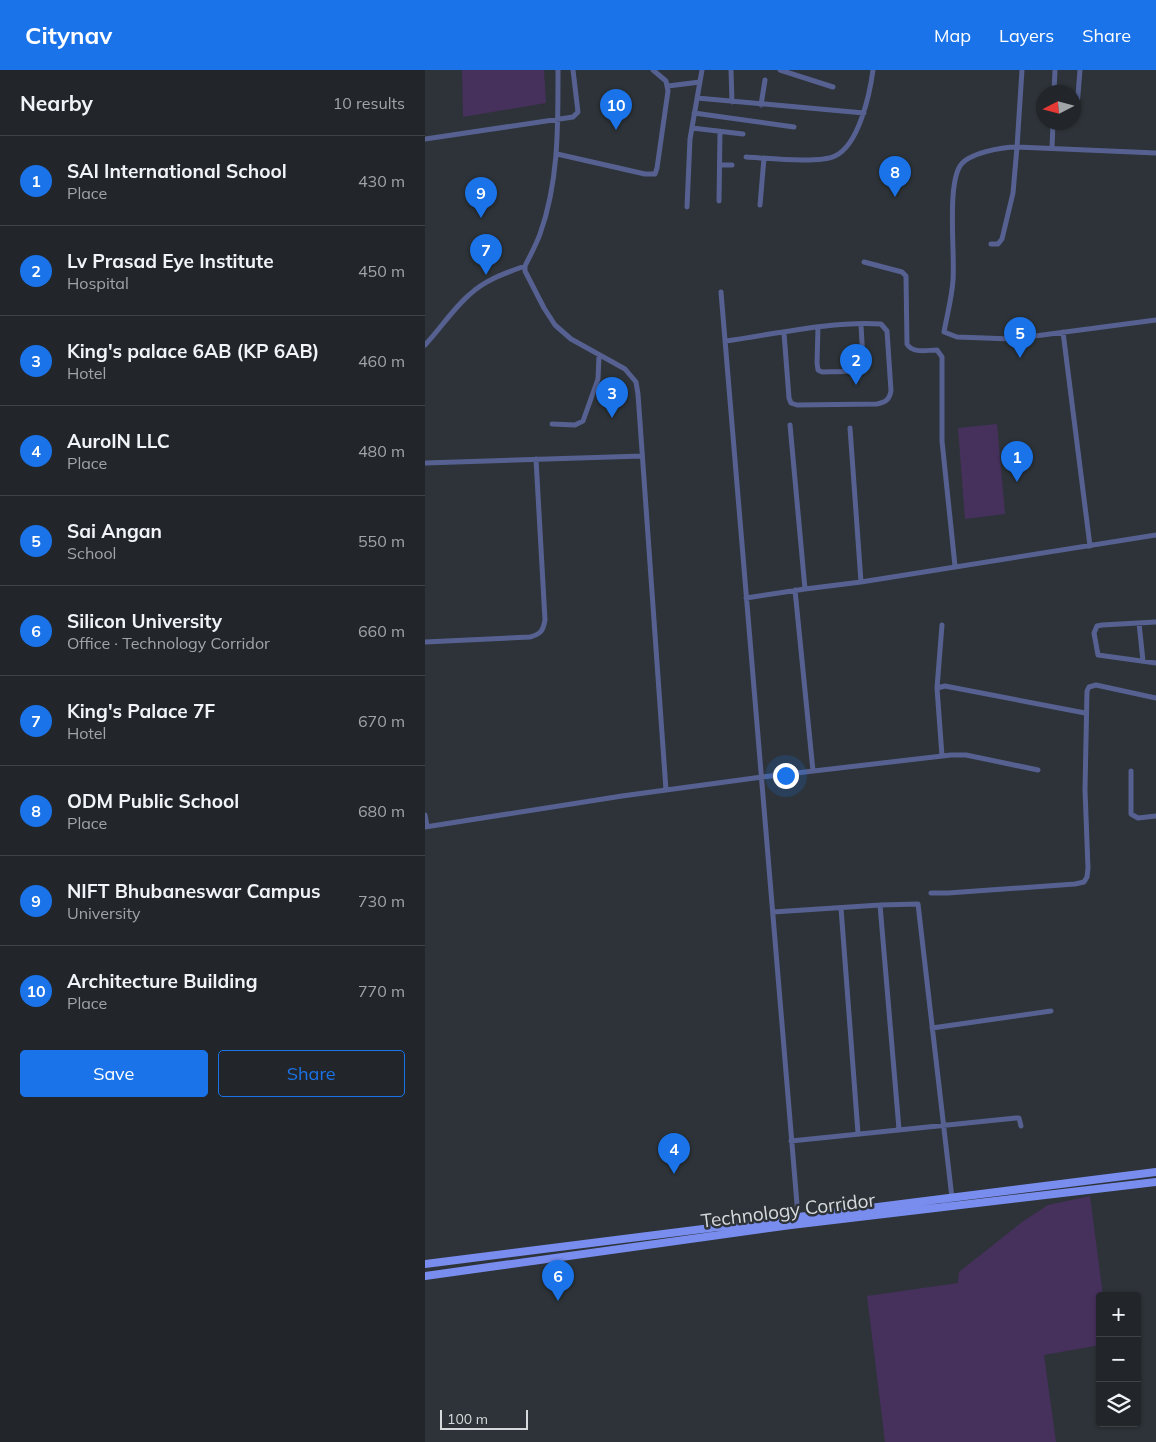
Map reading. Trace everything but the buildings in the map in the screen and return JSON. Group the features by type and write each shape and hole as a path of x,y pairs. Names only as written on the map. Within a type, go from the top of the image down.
{"main road":[{"path":"425,1264 798,1216 922,1206 952,1198 1156,1172"},
{"name":"Technology Corridor","path":"425,1276 922,1206 1156,1182"}],"street":[{"path":"557,70 557,154 549,200 540,234 525,266 525,271 555,325 571,339 625,369 636,382 639,394 666,790"},
{"path":"425,139 573,116 579,112 573,70"},
{"path":"557,154 645,174 655,174 668,86 653,70"},
{"path":"687,207 692,128 702,70"},
{"path":"731,70 732,102"},
{"path":"781,70 833,87"},
{"path":"746,157 787,160 835,156 843,150 853,137 864,113 870,93 873,70"},
{"path":"991,244 998,244 1002,239 1013,193 1022,70"},
{"path":"1054,85 1055,70"},
{"path":"1079,85 1080,70"},
{"path":"761,105 765,80"},
{"path":"668,86 700,82"},
{"path":"697,98 864,113"},
{"path":"694,113 794,127"},
{"path":"692,128 743,134"},
{"path":"1052,148 1053,130"},
{"path":"719,201 720,131"},
{"path":"1156,153 999,147 961,164 957,174 952,216 953,281 944,332 957,337 1012,339 1156,320"},
{"path":"760,205 764,158"},
{"path":"720,164 732,165"},
{"path":"864,262 901,272 906,276 907,344 914,350 937,350 942,357 942,441 955,566"},
{"path":"425,345 469,295 502,274 525,266"},
{"path":"721,292 736,489 763,777 798,1216"},
{"path":"726,341 818,327 881,324 887,331 890,397 885,402 877,404 797,405 791,403 784,333"},
{"path":"818,327 818,370 822,372 852,371 861,365 863,360 861,325"},
{"path":"1063,332 1090,546"},
{"path":"552,424 575,425 583,421 599,379 599,355"},
{"path":"790,425 805,589"},
{"path":"850,428 861,582"},
{"path":"425,463 642,456"},
{"path":"425,642 530,637 539,634 543,630 545,620 536,459"},
{"path":"746,598 1156,536"},
{"path":"795,590 813,771"},
{"path":"1156,622 1097,626 1094,633 1098,655 1156,663"},
{"path":"1139,623 1143,661"},
{"path":"942,625 937,688 942,756"},
{"path":"931,893 1084,882 1089,868 1085,790 1085,713 1087,691 1092,685 1156,698"},
{"path":"937,688 945,686 1085,713"},
{"path":"425,815 426,826 666,790 942,756 966,756 1038,770"},
{"path":"1131,771 1131,814 1138,818 1156,816"},
{"path":"773,912 917,904 952,1198"},
{"path":"880,905 899,1129"},
{"path":"841,908 857,1133"},
{"path":"932,1028 1051,1011"},
{"path":"791,1141 1016,1118 1019,1118 1021,1126"}],"shaded area":[{"path":"462,70 544,70 546,103 463,117"},
{"path":"997,424 1005,514 965,519 958,428"},
{"path":"1090,1196 1102,1292 1096,1292 1096,1346 1044,1355 1056,1442 885,1442 867,1296 958,1283 959,1272 1022,1222 1048,1205"}],"place":[{"name":"Architecture Building","path":"616,130"},
{"name":"ODM Public School","path":"895,197"},
{"name":"NIFT Bhubaneswar Campus","path":"481,218"},
{"name":"King's Palace 7F","path":"486,275"},
{"name":"Sai Angan","path":"1020,358"},
{"name":"Lv Prasad Eye Institute","path":"856,385"},
{"name":"King's palace 6AB (KP 6AB)","path":"612,418"},
{"name":"SAI International School","path":"1017,482"},
{"name":"AuroIN LLC","path":"674,1174"},
{"name":"Silicon University","path":"558,1301"}]}
